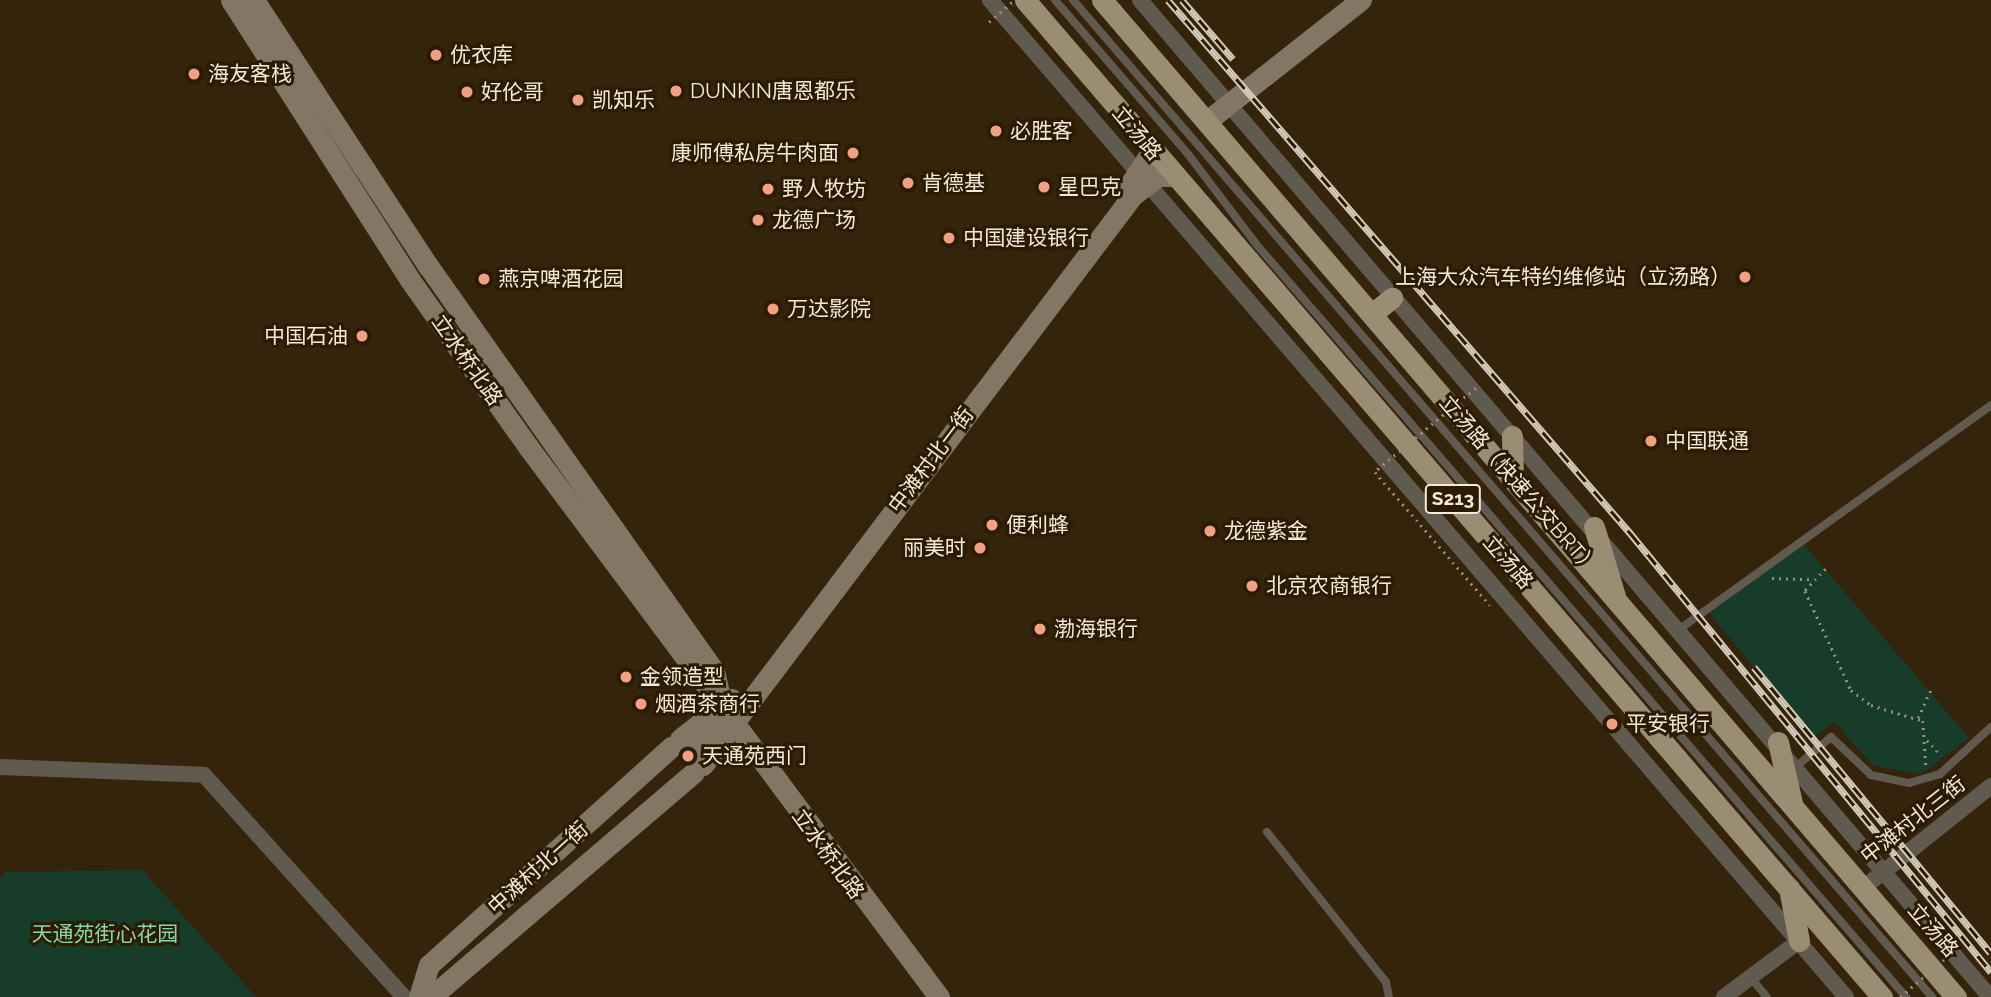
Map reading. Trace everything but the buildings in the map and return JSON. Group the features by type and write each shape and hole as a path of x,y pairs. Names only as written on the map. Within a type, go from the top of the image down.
{"main road":[{"name":"立汤路","path":"1025,0 1173,176 1789,886 1882,997"},
{"name":"立汤路","path":"1102,0 1956,997"},
{"path":"1372,314 1392,298"},
{"path":"1511,436 1513,479"},
{"path":"1594,527 1618,605"},
{"path":"1778,741 1793,808"},
{"path":"1789,886 1799,941"}],"street":[{"name":"立水桥北路","path":"230,0 410,280 698,683 728,716 939,997"},
{"name":"立水桥北路","path":"254,0 429,267 714,671 728,716"},
{"name":"立汤路","path":"990,0 1846,997"},
{"name":"立汤路","path":"1140,0 1392,298 1778,741 1881,870 1990,997"},
{"path":"1206,121 1361,0"},
{"name":"中滩村北一街","path":"419,997 429,965 687,756 728,716 1142,178 1152,150"},
{"path":"1142,178 1173,176"},
{"path":"687,756 728,716"},
{"name":"中滩村北一街","path":"431,997 673,787 687,756"},
{"path":"0,767 204,775 404,997"},
{"name":"中滩村北三街","path":"1861,889 1881,870 1991,786"},
{"path":"1724,997 1799,941"}],"lane":[{"name":"立汤路（快速公交BRT）","path":"1055,0 1188,154 1255,244 1906,997"},
{"name":"立汤路（快速公交BRT）","path":"1073,0 1932,997"},
{"path":"1681,628 1991,405"},
{"path":"1797,766 1831,737 1871,775 1909,783 1931,777 1950,766 1991,727"},
{"path":"1267,832 1386,982 1388,997"},
{"path":"1750,977 1767,997"}],"path":[{"path":"989,22 1014,0"},
{"path":"1476,388 1375,472 1490,604"},
{"path":"1826,569 1805,591 1850,690 1871,705 1918,718"},
{"path":"1931,689 1918,718 1927,740 1950,766"},
{"path":"1927,740 1925,764 1931,777 1959,810"},
{"path":"1900,997 1961,945"}],"green space":[{"path":"1801,541 1969,738 1921,774 1874,766 1834,722 1813,738 1705,608"},
{"name":"天通苑街心花园","path":"142,870 256,997 0,997 0,879 6,872"}],"railway":[{"path":"1168,0 1631,534 1991,972"},
{"path":"1182,0 1233,59"},
{"path":"1754,667 1991,953"}],"place":[{"name":"优衣库","path":"436,55"},
{"name":"海友客栈","path":"194,74"},
{"name":"DUNKIN唐恩都乐","path":"676,91"},
{"name":"好伦哥","path":"467,92"},
{"name":"凯知乐","path":"578,100"},
{"name":"必胜客","path":"996,131"},
{"name":"康师傅私房牛肉面","path":"853,153"},
{"name":"肯德基","path":"908,183"},
{"name":"星巴克","path":"1044,187"},
{"name":"野人牧坊","path":"768,189"},
{"name":"龙德广场","path":"758,220"},
{"name":"中国建设银行","path":"949,238"},
{"name":"上海大众汽车特约维修站（立汤路）","path":"1745,277"},
{"name":"燕京啤酒花园","path":"484,279"},
{"name":"万达影院","path":"773,309"},
{"name":"中国石油","path":"362,336"},
{"name":"中国联通","path":"1651,441"},
{"name":"便利蜂","path":"992,525"},
{"name":"龙德紫金","path":"1210,531"},
{"name":"丽美时","path":"980,548"},
{"name":"北京农商银行","path":"1252,586"},
{"name":"渤海银行","path":"1040,629"},
{"name":"金领造型","path":"626,677"},
{"name":"烟酒茶商行","path":"641,704"},
{"name":"平安银行","path":"1612,724"},
{"name":"天通苑西门","path":"688,756"}]}
